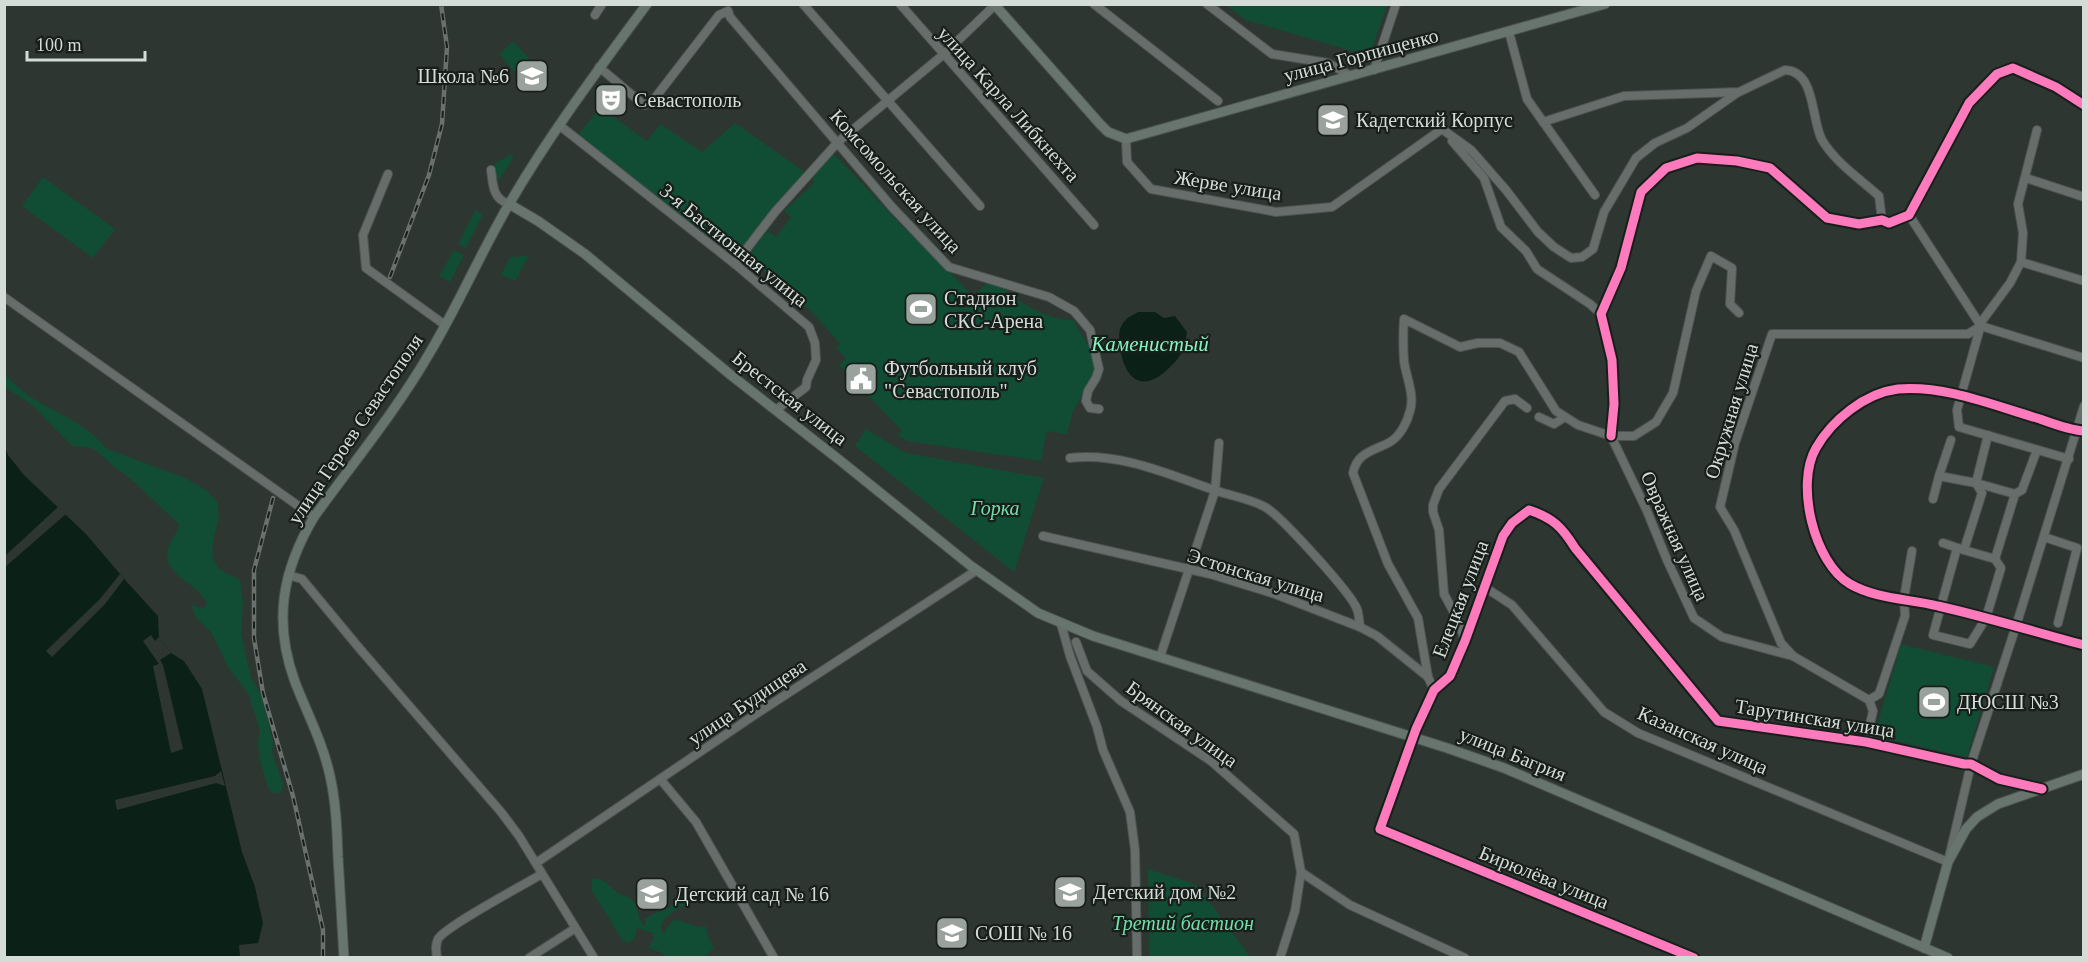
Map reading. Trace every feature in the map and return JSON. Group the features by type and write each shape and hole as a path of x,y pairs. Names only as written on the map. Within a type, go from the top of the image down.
{"main road":[{"name":"улица Горпищенко","path":"1126,139 1605,4"},
{"path":"995,5 1100,124 1108,132 1126,139"},
{"name":"улица Героев Севастополя","path":"344,957 337,841 330,776 324,753 294,680 284,647 282,605 288,574 303,535 314,517 429,355 509,204 559,125 642,6"},
{"name":"Брестская улица","path":"509,204 585,254 977,570 1038,613 1051,619"},
{"name":"улица Багрия","path":"1051,619 1093,636 1503,768 1923,953 1948,957"},
{"path":"1923,953 1948,862 1966,830 1977,818 1998,804 2084,774"}],"street":[{"path":"595,15 602,4"},
{"path":"803,4 980,206"},
{"name":"улица Карла Либкнехта","path":"900,4 1095,225"},
{"path":"1094,4 1218,101"},
{"path":"1207,4 1272,54 1328,63 1351,76"},
{"path":"1374,70 1396,4"},
{"path":"735,264 775,212 838,142 944,54 995,5"},
{"path":"599,67 644,105 648,105 719,15 729,8"},
{"name":"Комсомольская улица","path":"729,8 730,17 781,79 892,207 949,267 1049,297 1074,311 1090,330 1098,369 1086,401 1090,408 1099,409"},
{"path":"1509,32 1527,99 1595,195"},
{"path":"1601,314 1621,268 1641,192 1666,168 1697,158 1737,161 1770,168 1827,218 1859,224 1882,220 1889,224 1909,215 1969,103 1996,74 2013,68 2056,87 2084,105"},
{"path":"1442,129 1471,150 1538,232 1554,247 1571,258 1582,256 1593,249 1604,212 1636,158 1655,143 1687,128 1739,92 1785,70 1796,72 1804,81 1816,114 1821,138 1841,164 1879,196 1882,220"},
{"path":"1543,122 1624,96 1739,92"},
{"name":"3-я Бастионная улица","path":"559,125 735,264 809,327 815,343 816,360 806,387 776,410"},
{"path":"1442,129 1484,178 1501,227 1527,251 1537,269 1590,304 1601,314 1612,360 1614,404 1611,436"},
{"name":"Жерве улица","path":"1126,139 1127,162 1151,189 1276,212 1332,207 1442,129"},
{"path":"2037,130 2027,161 2026,178 2018,204 2023,233 2021,262 2010,283 1980,326 1957,410 1959,427 2069,459"},
{"path":"491,170 497,198 509,204"},
{"path":"388,174 363,234 366,268 446,325"},
{"path":"2026,178 2084,196"},
{"path":"1909,215 1980,326 2084,358"},
{"path":"1428,677 1418,618 1388,564 1353,473 1357,462 1366,452 1391,441 1400,432 1410,411 1412,396 1402,339 1404,319 1460,347 1478,343 1500,343 1519,352 1556,411 1578,425 1611,436 1634,436 1656,422 1673,393 1696,291 1711,256 1732,268 1730,304 1739,313"},
{"path":"2021,262 2084,281"},
{"path":"4,297 314,517"},
{"name":"Окружная улица","path":"1792,656 1781,643 1734,530 1720,507 1735,442 1772,334 1968,334 1980,326"},
{"path":"2080,431 1962,396 1924,389 1896,389 1862,401 1836,422 1816,448 1809,464 1808,511 1818,541 1833,570 1850,584 1877,594 1940,606 2084,645"},
{"path":"1465,642 1459,622 1444,594 1438,530 1433,505 1439,489 1505,401 1515,399 1527,408"},
{"path":"1948,862 1971,764 2080,431 2084,406"},
{"path":"1539,417 1554,424 1565,417"},
{"path":"1943,543 1961,549 1995,559 2001,568 1986,618 1970,644 1933,635 1940,606 1961,549 1982,493 1976,483 1988,435"},
{"name":"Овражная улица","path":"1611,436 1640,495 1694,618 1722,637 1792,656"},
{"path":"1933,499 1951,440"},
{"path":"1160,657 1215,491 1219,443"},
{"path":"1995,559 2015,494 2022,490 2037,450"},
{"path":"1070,458 1084,456 1164,471 1265,507 1316,556 1357,607 1360,627"},
{"path":"1939,476 2015,494"},
{"name":"Елецкая улица","path":"1380,829 1416,729 1434,690 1450,676 1465,642 1503,536 1512,523 1529,510"},
{"name":"Тарутинская улица","path":"1529,510 1546,516 1564,530 1575,548 1718,721 1866,742 1971,764 1999,779 2042,789"},
{"name":"Эстонская улица","path":"1043,536 1210,574 1275,594 1360,627 1377,636 1428,677 1434,690"},
{"path":"2044,537 2077,548 2058,622"},
{"path":"1869,700 1879,694 1905,616 1904,598 1912,551"},
{"name":"улица Будищева","path":"536,863 753,716 977,570"},
{"path":"288,574 302,579 501,812 519,836 574,929 594,957"},
{"name":"Казанская улица","path":"1486,588 1512,605 1604,712 1638,733 1948,862"},
{"path":"1061,624 1103,750 1130,812 1135,850 1137,957"},
{"name":"Брянская улица","path":"1077,642 1087,671 1121,701 1211,761 1294,834 1301,872 1295,911 1280,957"},
{"path":"1792,656 1869,700 1873,711 1866,742"},
{"path":"661,780 696,822 774,957"},
{"name":"Бирюлёва улица","path":"1380,829 1694,957"},
{"path":"1301,872 1350,905 1465,957"},
{"path":"437,957 436,946 439,937 542,874"},
{"path":"529,957 574,929"}],"green space":[{"path":"1226,5 1387,5 1372,49 1352,51 1246,20"},
{"path":"513,41 533,63 518,76 499,54"},
{"path":"600,107 647,141 660,124 702,152 735,123 805,172 736,258 578,135"},
{"name":"Стадион СКС-Арена","path":"833,153 973,296 992,279 1029,307 1050,316 1073,320 1091,350 1096,371 1073,411 1067,434 1047,431 1041,461 907,441 897,435 902,431 839,365 846,359 836,348 840,344 813,313 751,260 749,254 767,231 776,237 791,217 784,211 814,183 813,173"},
{"path":"509,155 514,157 499,180 495,178 493,165"},
{"path":"43,177 115,229 93,258 22,206"},
{"path":"475,210 483,214 466,248 458,244"},
{"path":"454,250 464,255 450,282 439,276"},
{"path":"529,256 515,281 501,275 510,257"},
{"path":"5,375 34,399 82,426 107,449 185,478 206,490 218,502 213,556 220,569 240,579 243,603 241,634 251,677 261,695 268,720 273,744 272,753 283,784 278,794 268,788 259,757 260,731 249,695 228,667 211,632 196,618 191,605 202,608 207,605 204,598 172,569 168,562 168,550 179,524 99,453 90,448 70,444 33,406 5,387"},
{"name":"Горка","path":"866,429 906,453 1044,478 1014,572 855,446"},
{"name":"ДЮСШ №3","path":"1901,644 1994,667 1967,757 1874,736"},
{"name":"Третий бастион","path":"1148,869 1197,885 1250,957 1149,957"},
{"path":"592,879 601,880 616,892 631,899 645,927 645,919 673,904 679,892 684,894 687,903 666,917 661,930 666,935 666,929 673,920 706,926 714,948 704,957 666,957 648,948 653,940 653,933 637,928 635,938 628,943 623,941 592,891"}],"water":[{"name":"Каменистый","path":"1138,312 1155,312 1164,318 1175,316 1187,332 1179,357 1168,369 1150,381 1135,379 1129,374 1119,339 1123,323"},
{"path":"4,445 8,455 24,475 86,534 158,616 159,637 171,653 184,661 202,689 242,852 255,887 263,923 258,943 239,945 240,957 5,957"}],"pier":[{"path":"58,507 66,514 5,567 5,556"},
{"path":"120,574 124,579 105,604 52,657 46,651 100,599"},
{"path":"151,635 155,641 159,637 171,653 160,660 183,749 171,753 153,666 159,664 143,641"},
{"path":"221,771 225,786 216,783 117,810 115,800 215,776"}],"railway":[{"path":"390,277 429,175 442,124 447,47 441,4"},
{"path":"273,498 254,570 254,638 263,693 293,796 323,930 323,958"}],"cycle path":[{"path":"1611,436 1614,404 1612,360 1601,314 1621,268 1641,192 1666,168 1697,158 1737,161 1770,168 1827,218 1859,224 1882,220 1889,223 1909,215 1969,103 1997,74 2013,68 2056,87 2084,105"},
{"path":"2084,431 1952,393 1898,389 1874,396 1840,418 1816,448 1810,463 1807,481 1808,501 1818,541 1837,574 1850,584 1882,596 1956,610 2084,645"},
{"path":"1694,958 1380,829 1416,729 1434,690 1450,676 1465,641 1503,536 1512,523 1529,510 1551,520 1566,534 1575,548 1718,721 1866,742 1971,764 1999,779 2042,789"}],"place":[{"name":"Школа №6","path":"532,76"},
{"name":"Севастополь","path":"611,100"},
{"name":"Кадетский Корпус","path":"1333,120"},
{"name":"Стадион СКС-Арена","path":"921,309"},
{"name":"Футбольный клуб \"Севастополь\"","path":"861,379"},
{"name":"ДЮСШ №3","path":"1934,702"},
{"name":"Детский дом №2","path":"1070,892"},
{"name":"Детский сад № 16","path":"652,894"},
{"name":"СОШ № 16","path":"952,933"}]}
